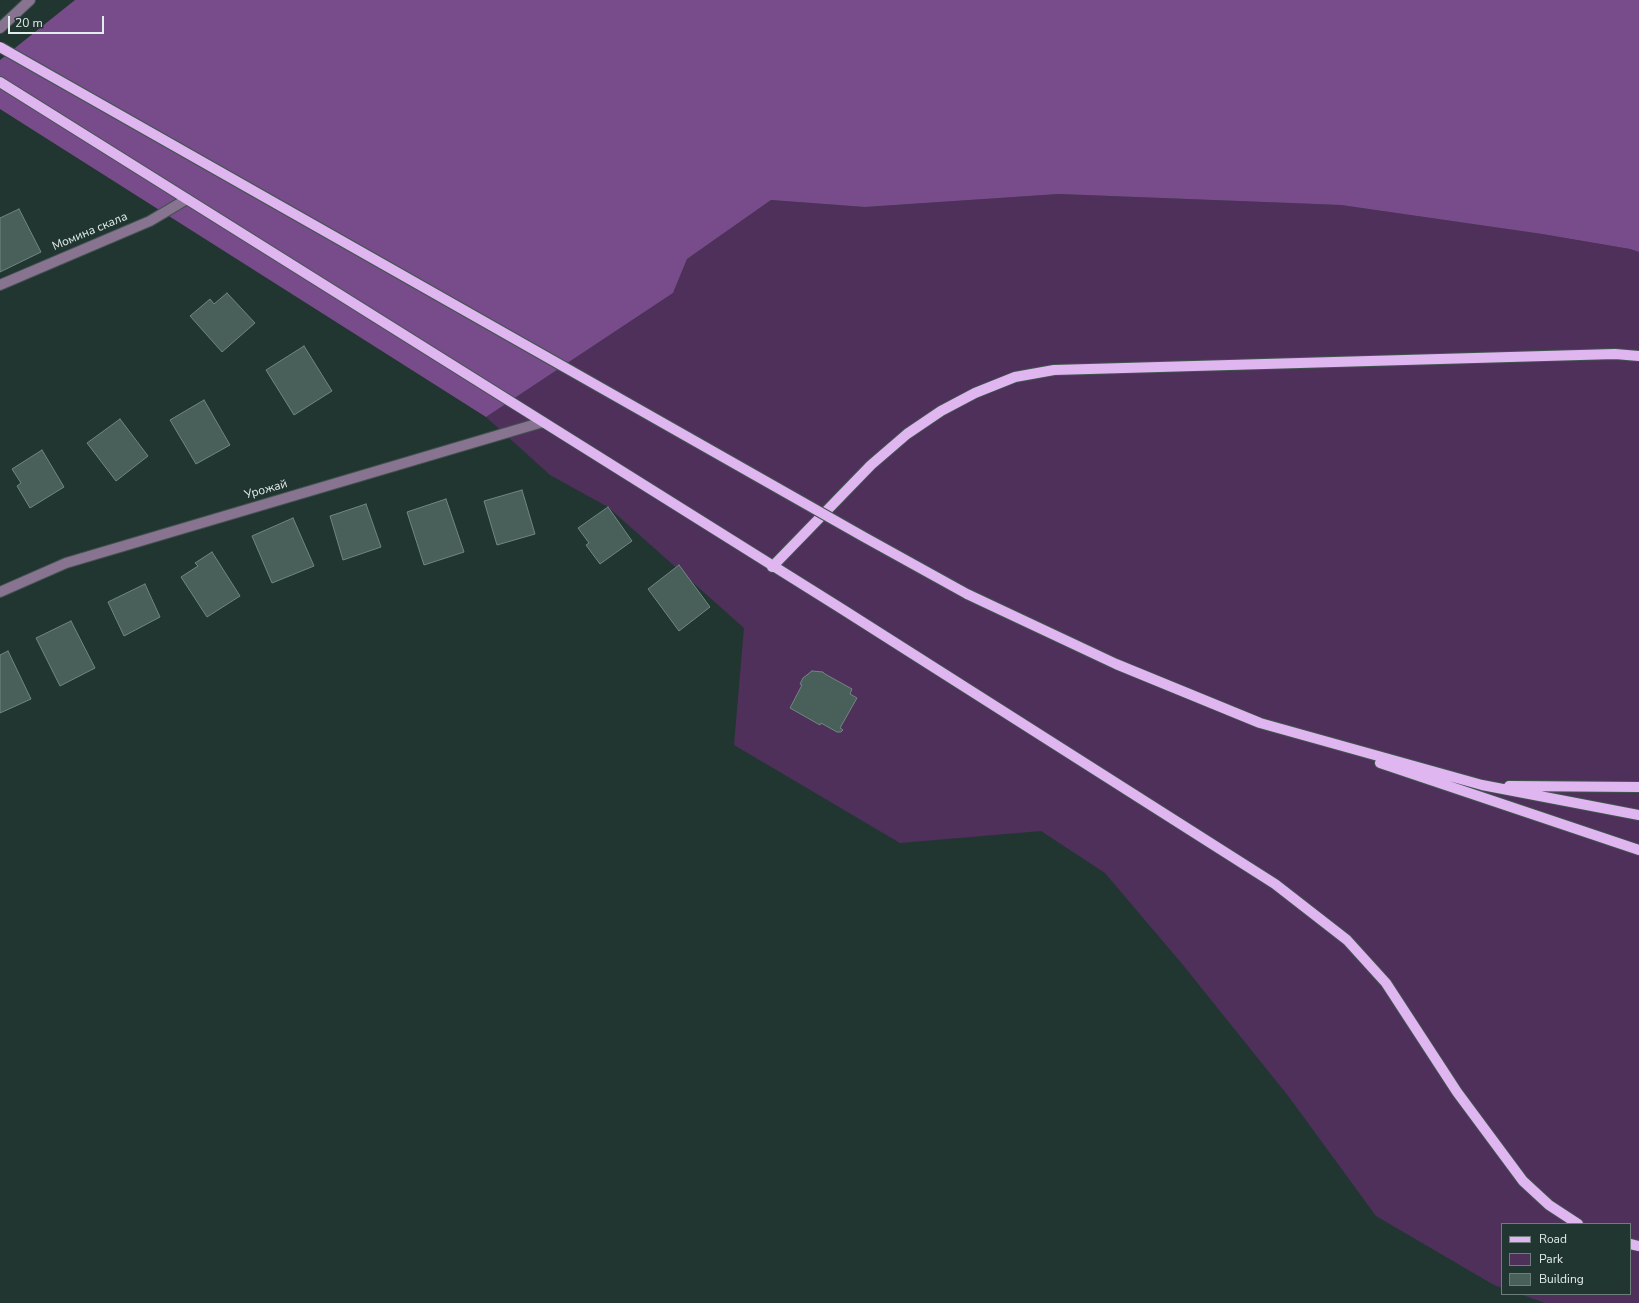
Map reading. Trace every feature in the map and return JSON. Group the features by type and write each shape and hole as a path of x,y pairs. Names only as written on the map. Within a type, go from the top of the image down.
{"main road":[{"path":"0,47 966,594 1116,664 1260,724 1639,850"},
{"path":"0,82 543,422 1275,884 1347,940 1386,983 1457,1092 1523,1180 1549,1205 1576,1223"},
{"path":"772,567 871,465 907,434 941,411 975,393 1016,377 1054,370 1614,354 1639,356"},
{"path":"1260,724 1482,785 1639,815"},
{"path":"1482,785 1639,787"}],"street":[{"path":"0,28 30,0"},
{"name":"Момина скала","path":"0,284 150,221 187,199"},
{"name":"Урожай","path":"0,592 66,563 543,422"}],"green space":[{"path":"1059,194 1341,205 1542,234 1630,249 1639,252 1639,1303 1545,1303 1523,1295 1631,1295 1631,1223 1501,1223 1501,1288 1494,1285 1376,1216 1289,1097 1183,965 1105,873 1041,831 900,843 734,745 744,628 608,507 550,475 486,417 673,293 687,259 771,200 865,207"}],"shaded area":[{"path":"75,0 1639,0 1639,252 1630,249 1542,234 1341,205 1059,194 865,207 771,200 687,259 673,293 486,417 0,109 0,60"}],"building":[{"path":"19,209 41,252 0,272 0,218"},
{"path":"227,293 255,323 222,352 190,316 210,299 214,304"},
{"path":"304,346 332,391 294,415 266,370"},
{"path":"204,400 230,445 196,464 170,420"},
{"path":"120,419 148,456 116,481 87,443"},
{"path":"42,450 64,487 30,508 17,486 21,483 12,469"},
{"path":"522,490 535,534 497,545 484,501"},
{"path":"446,499 464,552 424,565 407,512"},
{"path":"366,504 381,547 343,560 330,516"},
{"path":"608,507 632,541 600,564 586,545 589,543 578,528"},
{"path":"293,518 314,566 272,583 252,536"},
{"path":"212,552 240,596 207,617 181,577 198,566 195,563"},
{"path":"679,565 710,607 679,631 648,589"},
{"path":"145,584 160,617 124,636 108,602"},
{"path":"71,621 95,668 60,686 36,638"},
{"path":"8,651 31,699 0,713 0,655"},
{"path":"812,671 823,672 852,689 850,694 857,698 840,728 843,730 841,732 837,732 821,723 820,725 790,708 802,685 800,684 803,678"}]}
